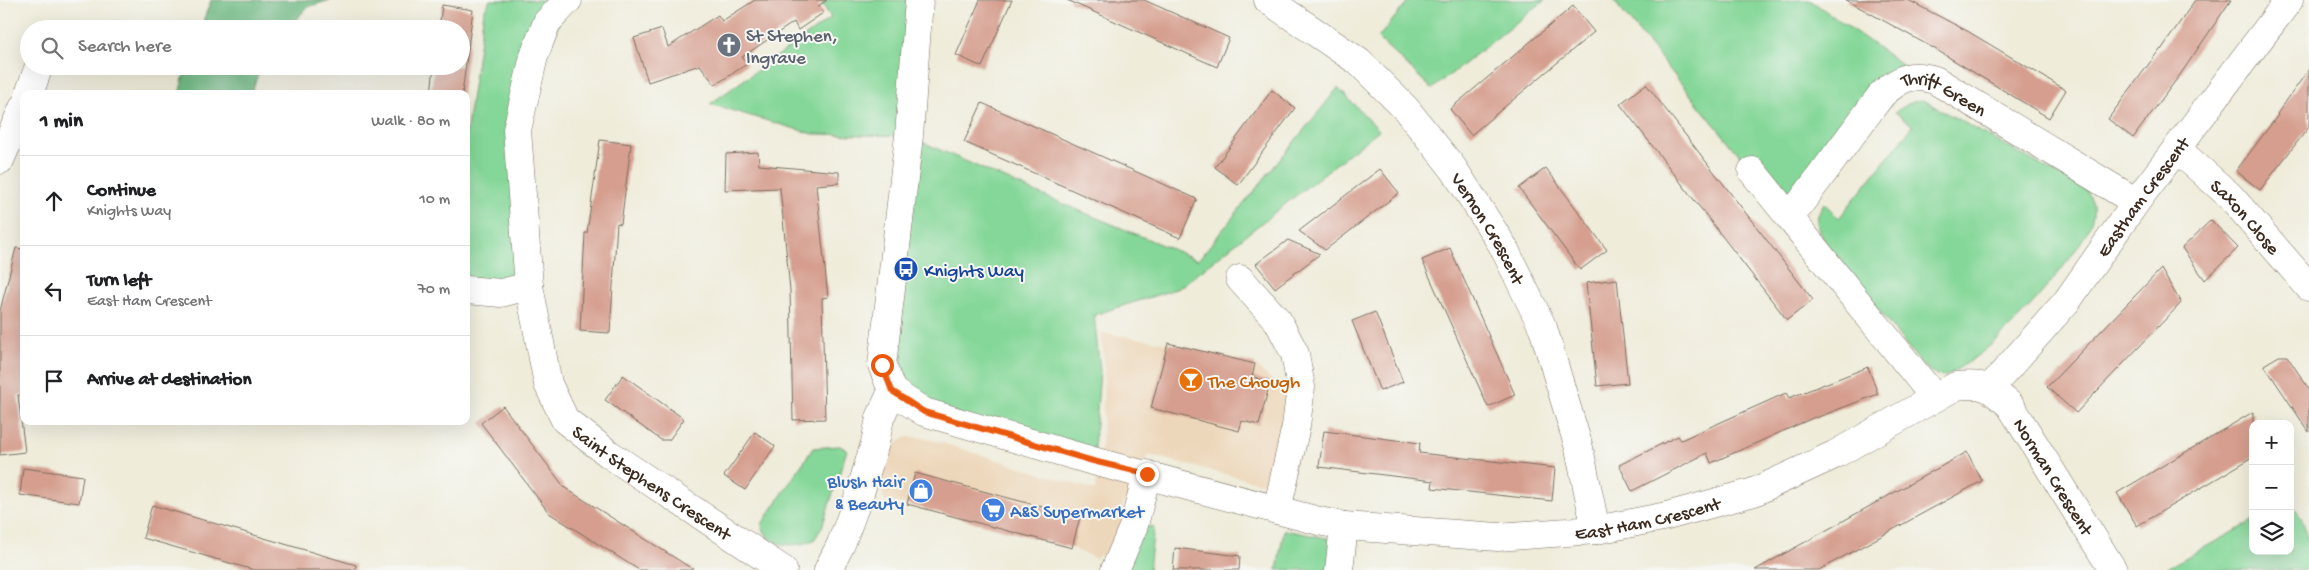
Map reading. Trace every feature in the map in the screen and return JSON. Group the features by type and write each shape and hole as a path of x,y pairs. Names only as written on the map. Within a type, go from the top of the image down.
{"street":[{"name":"Saint Stephens Crescent","path":"568,0 547,22 537,47 517,130 529,286 548,384 565,420 609,454 783,570"},
{"path":"828,570 841,544 860,493 875,443 880,418 892,391 882,365 909,136 919,0"},
{"name":"Vernon Crescent","path":"1268,0 1359,62 1406,109 1453,168 1503,246 1543,328 1579,448 1596,530"},
{"name":"Eastham Crescent","path":"1990,388 2067,301 2136,202 2178,150 2289,0"},
{"name":"Thrift Green","path":"1790,217 1882,94 1902,79 1917,74 1936,80 2136,202"},
{"path":"30,90 36,75"},
{"path":"0,160 20,115"},
{"name":"Saxon Close","path":"2178,150 2230,196 2309,287"},
{"path":"1752,171 1935,398"},
{"path":"1240,279 1278,321 1295,354 1301,387 1296,426 1277,510"},
{"path":"470,290 501,293 529,286"},
{"name":"East Ham Crescent","path":"892,391 924,412 1093,461 1277,510 1344,526 1498,537 1596,530 1667,516 1754,492 1834,455 1956,386 1976,384 1990,388"},
{"name":"Norman Crescent","path":"1990,388 2010,404 2113,570"},
{"path":"1115,570 1134,524 1147,474"},
{"path":"1339,570 1344,526"}],"shaded area":[{"path":"1102,333 1168,343 1255,364 1271,380 1290,389 1278,476 1261,483 1149,455 1122,507 1122,529 1109,551 1095,558 1052,542 907,504 885,501 879,479 885,452 905,437 926,438 1095,490 1102,439 1104,372"}],"green space":[{"path":"211,0 330,0 308,7 296,20 203,20"},
{"path":"490,0 568,0 517,130 529,286 470,290 470,107 484,11"},
{"path":"820,0 919,0 909,136 813,134 710,104 831,18"},
{"path":"1409,0 1545,0 1432,89 1378,38"},
{"path":"1613,0 1810,0 1917,75 1790,217"},
{"path":"184,75 258,75 252,90 180,90"},
{"path":"1338,88 1379,130 1179,288 1094,315 1100,371 1093,461 892,391 909,136 1030,190 1198,260"},
{"path":"1923,100 2086,190 2092,200 2093,207 2092,219 2087,232 2049,285 1992,344 1975,358 1945,377 1934,374 1923,366 1825,242 1817,222 1818,214 1824,203 1839,218 1913,126 1895,112 1913,101"},
{"path":"840,446 847,450 822,527 814,540 791,545 775,542 769,538 762,524 813,448"},
{"path":"2294,509 2301,518 2307,534 2309,570 2163,570 2249,523 2249,555 2294,555"},
{"path":"1134,525 1154,527 1149,570 1115,570"},
{"path":"1284,530 1342,541 1339,570 1277,570"}],"building":[{"name":"St Stephen, Ingrave","path":"755,0 827,0 818,6 823,13 798,30 794,22 742,57 747,64 715,85 700,65 648,82 634,38 662,29 668,47 718,15 722,21"},
{"path":"980,0 1012,0 982,67 956,55"},
{"path":"1067,0 1144,0 1229,38 1217,67"},
{"path":"1846,0 1908,0 1969,32 2066,90 2049,118 1935,49"},
{"path":"2195,0 2231,0 2182,72 2133,138 2108,119 2161,50"},
{"path":"442,5 473,10 470,33 470,20 440,20"},
{"path":"1573,6 1594,32 1471,135 1450,109"},
{"path":"2309,69 2309,127 2260,190 2236,171 2278,115"},
{"path":"433,75 464,75 463,90 431,90"},
{"path":"1646,84 1813,300 1787,320 1620,104"},
{"path":"1272,90 1295,108 1238,185 1215,167"},
{"path":"982,103 1197,199 1180,238 964,142"},
{"path":"600,140 631,144 621,224 617,223 610,333 580,331 585,233 587,233"},
{"path":"758,152 759,165 839,172 839,183 816,185 828,297 822,298 825,419 793,420 790,290 780,188 725,190 726,154"},
{"path":"1546,168 1607,250 1580,270 1519,188"},
{"path":"1380,169 1399,193 1337,241 1325,250 1299,231"},
{"path":"2211,220 2238,248 2205,280 2182,248"},
{"path":"1288,240 1320,254 1275,288 1256,264"},
{"path":"16,248 20,248 20,395 18,395 20,425 22,425 25,452 0,455 0,311"},
{"path":"1450,248 1515,395 1488,407 1422,260"},
{"path":"2161,269 2181,303 2076,413 2047,387"},
{"path":"1617,279 1628,383 1597,386 1586,283"},
{"path":"1375,312 1403,382 1380,391 1352,321"},
{"name":"The Chough","path":"1168,343 1255,364 1252,377 1270,382 1259,425 1242,421 1239,431 1151,408"},
{"path":"2279,356 2287,356 2309,389 2309,432 2264,365"},
{"path":"1868,367 1878,394 1815,417 1711,463 1707,453 1632,491 1619,465 1678,436 1681,440 1786,393 1789,398"},
{"path":"623,375 684,419 669,440 661,440 605,400"},
{"path":"503,406 565,488 694,570 639,570 549,513 481,423"},
{"path":"2253,412 2253,420 2249,420 2249,459 2137,526 2117,493"},
{"path":"1324,431 1420,443 1419,453 1555,468 1552,501 1432,488 1433,481 1319,467"},
{"path":"755,432 775,446 745,490 724,476"},
{"path":"1967,452 1982,481 1819,570 1755,570"},
{"path":"23,468 83,476 79,503 20,495"},
{"path":"915,473 1080,517 1072,548 907,504"},
{"path":"152,505 356,565 355,570 254,570 143,538"},
{"path":"1175,548 1240,556 1239,570 1173,570"}],"place":[{"name":"St Stephen, Ingrave","path":"729,45"},
{"name":"Knights Way","path":"906,269"},
{"name":"The Chough","path":"1191,380"},
{"name":"Blush Hair & Beauty","path":"921,491"},
{"name":"A&S Supermarket","path":"993,510"}],"route":[{"path":"882,365 892,391 924,412 1093,461 1147,474"}]}
